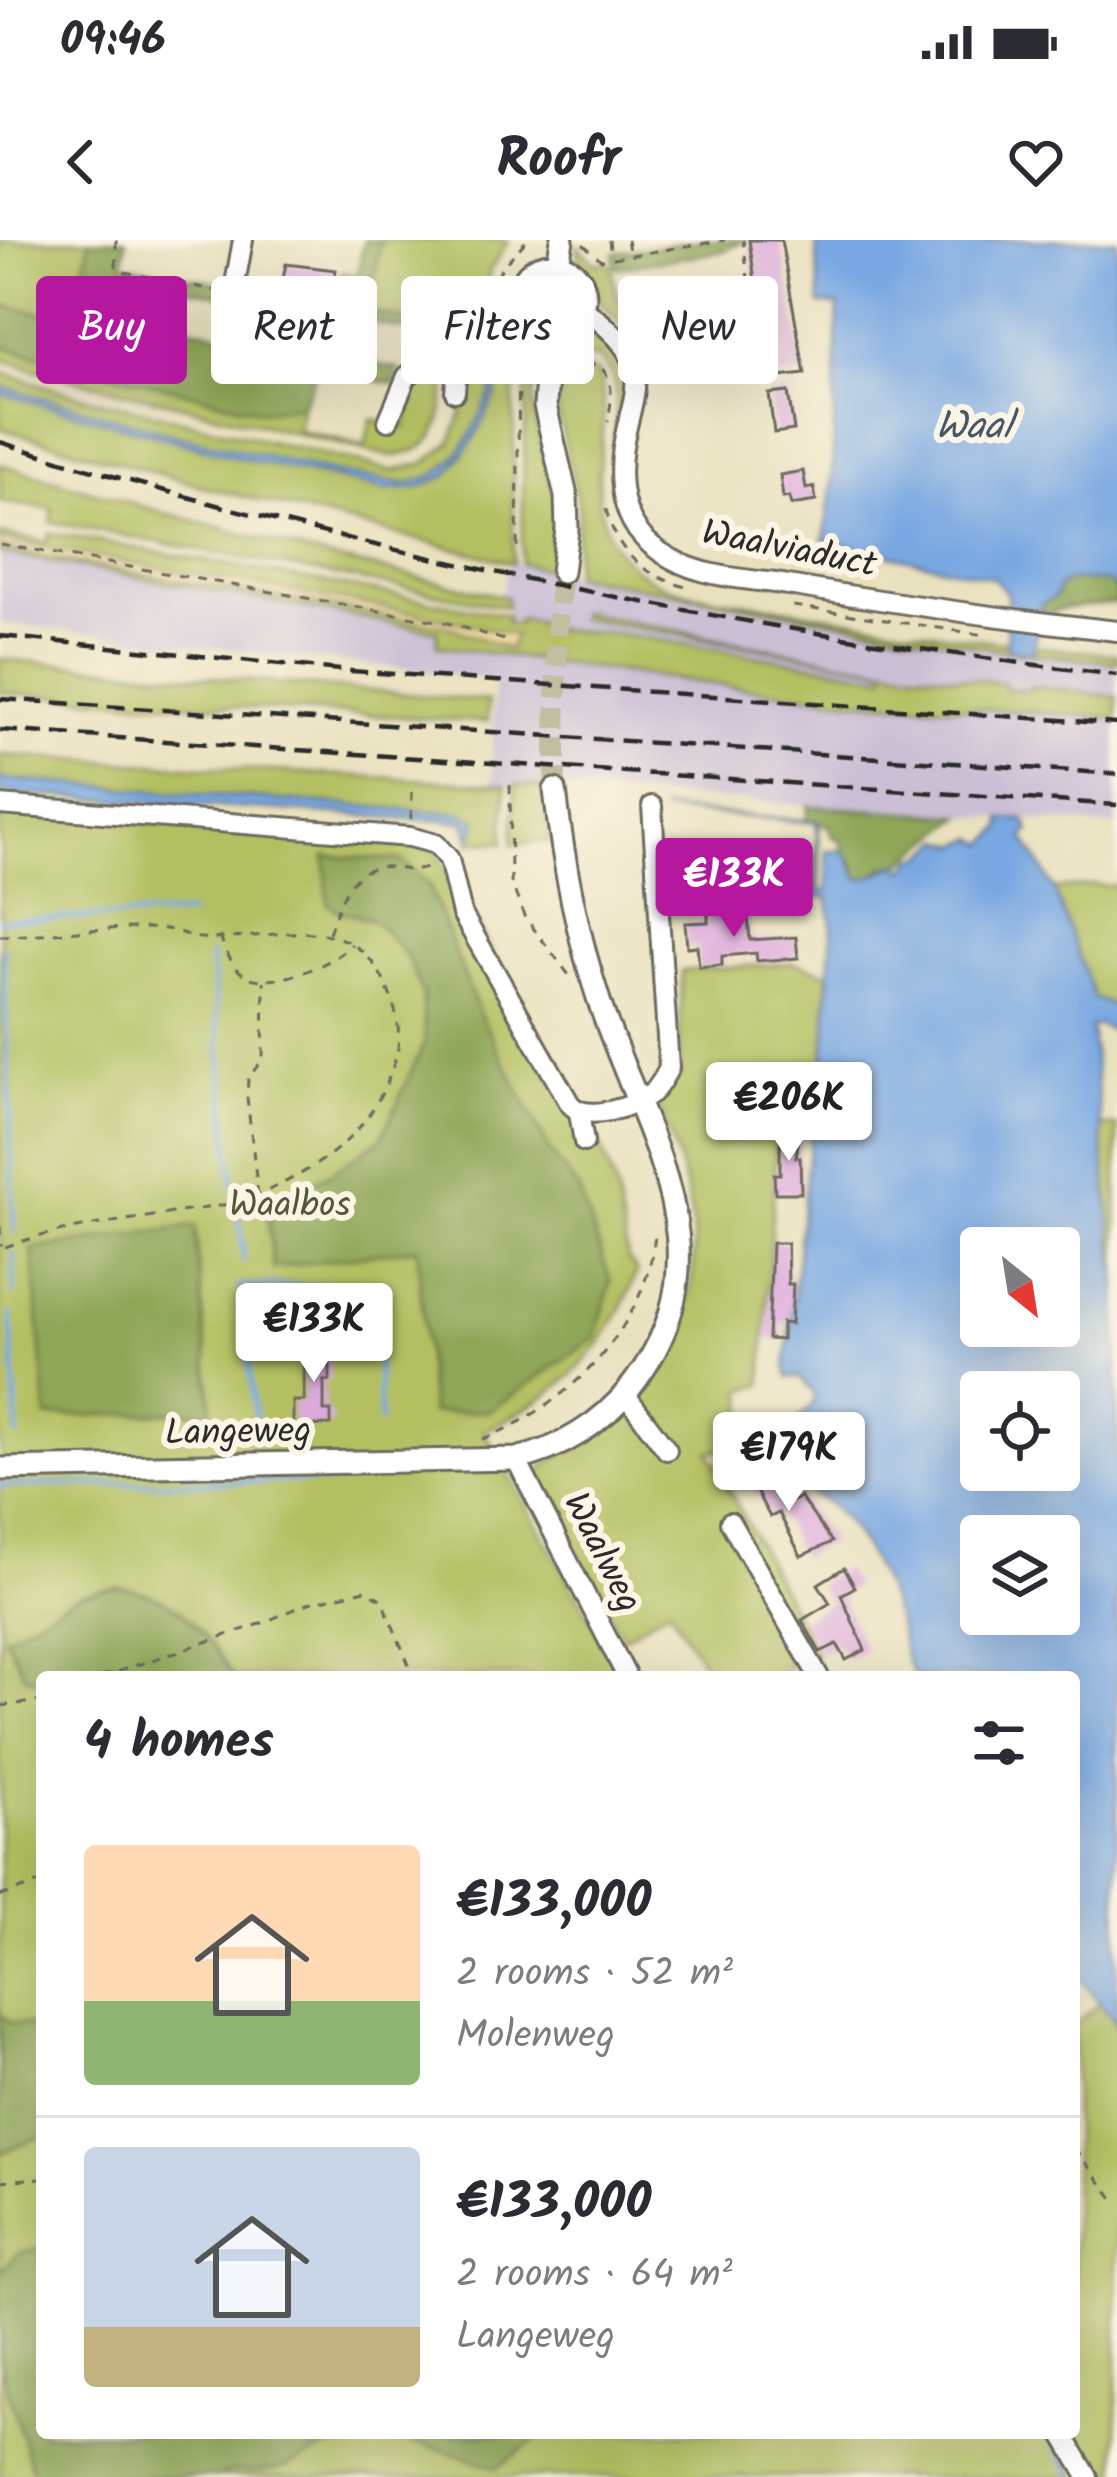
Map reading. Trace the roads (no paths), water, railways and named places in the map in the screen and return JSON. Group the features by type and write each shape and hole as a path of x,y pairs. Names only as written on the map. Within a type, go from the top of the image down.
{"main road":[{"path":"559,264 562,240"},
{"path":"527,276 542,265 559,264 577,276"},
{"path":"547,384 545,406 566,496 568,529 562,572"},
{"name":"Langeweg","path":"0,1469 477,1452 516,1459 574,1437 625,1394 661,1340 673,1311 679,1281 676,1214 580,935 555,790"}],"street":[{"path":"236,276 243,240"},
{"name":"Waalviaduct","path":"594,318 622,341 639,382 625,438 622,487 635,531 652,548 706,572 1008,619 1117,631"},
{"path":"388,421 404,384"},
{"path":"454,384 455,392"},
{"path":"0,805 410,837 436,844 449,859 462,914 579,1113 584,1142"},
{"path":"579,1113 638,1102 657,1090 669,1068 652,806"},
{"path":"625,1394 667,1450"},
{"name":"Waalweg","path":"516,1459 624,1671"},
{"path":"730,1522 816,1671"},
{"path":"1066,2439 1088,2477"}],"water":[{"name":"Waal","path":"816,240 1117,240 1117,591 1108,582 1071,580 1060,585 1056,596 1041,605 1033,652 1007,649 1007,593 994,578 824,540 832,483 838,305 820,304"},
{"path":"491,384 496,384 496,395 473,441 447,476 416,488 387,490 239,458 0,393 0,386 176,435 337,473 406,484 435,475 453,460 492,392"},
{"path":"0,779 464,814 477,821 471,842 465,822 0,793"},
{"path":"662,810 819,821 819,891 828,890 827,851 845,851 859,879 903,862 900,869 905,870 914,858 925,856 942,840 959,845 976,838 986,844 1002,828 1002,819 1024,820 1030,831 1024,837 1054,889 1094,998 1117,1008 1117,1034 1098,1025 1091,1027 1117,1286 1117,2024 1080,1979 1080,1671 912,1671 889,1599 862,1544 837,1512 809,1493 809,1460 797,1420 816,1396 800,1377 788,1377 786,1368 811,1129 822,1104 832,925 828,897 809,898 809,892 816,891 817,823"}],"waterway":[{"path":"0,920 191,914"},
{"path":"4,949 14,1233"},
{"path":"211,954 233,1185"},
{"path":"239,1212 244,1261"},
{"path":"14,1254 14,1294"},
{"path":"256,1425 240,1286 374,1285 380,1421"},
{"path":"11,1314 18,1436"},
{"path":"0,1486 351,1480"},
{"path":"1051,2439 1073,2477"}],"tunnel":[{"path":"555,790 562,572"}],"railway":[{"path":"0,442 275,520 553,584 834,636 1117,675"},
{"path":"0,636 351,671 1117,724"},
{"path":"0,699 1117,774"},
{"path":"0,730 1117,805"}],"park label":[{"name":"Waalbos","path":"290,1206"}]}
